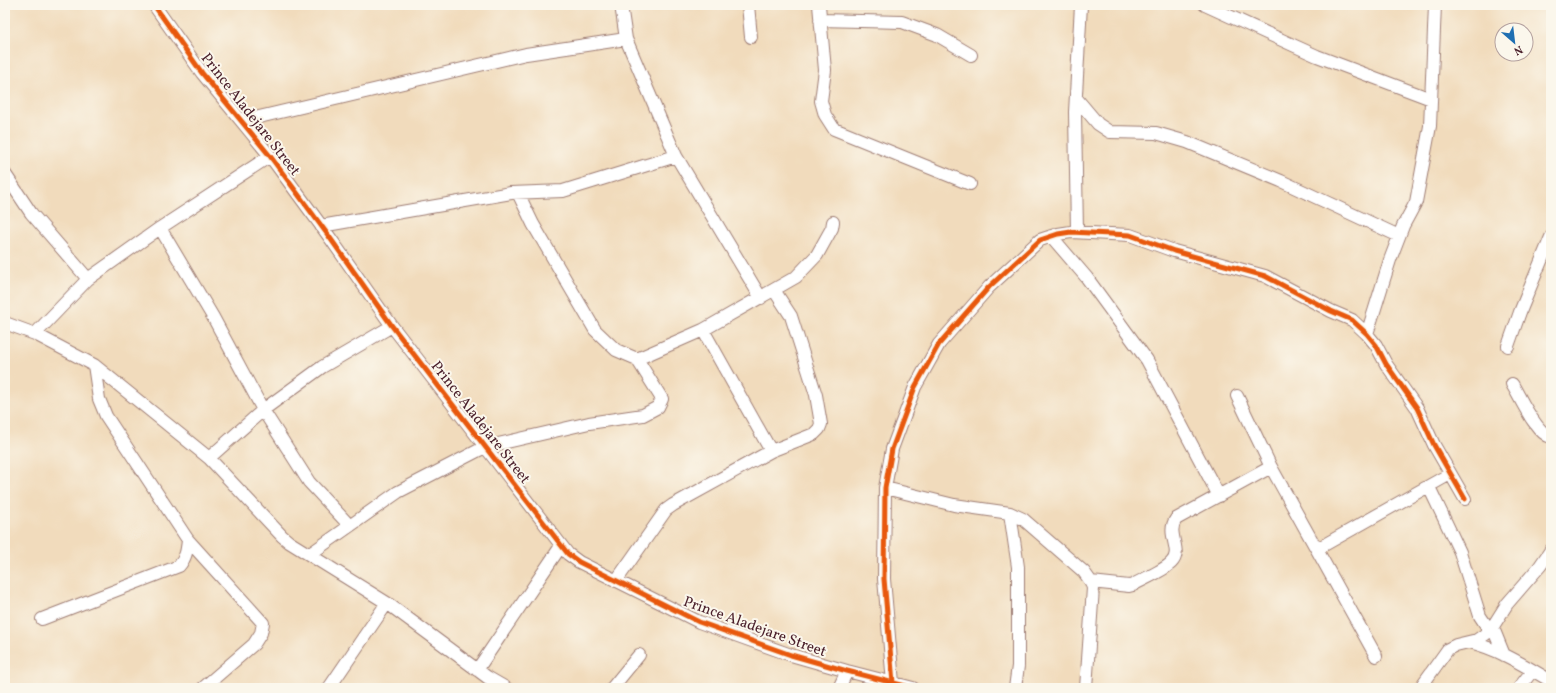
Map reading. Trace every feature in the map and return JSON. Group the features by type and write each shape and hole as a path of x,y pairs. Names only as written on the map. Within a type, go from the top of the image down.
{"street":[{"name":"Prince Aladejare Street","path":"154,5 202,73 270,156 392,326 561,546 578,562 699,622 791,655 913,688"},
{"path":"621,5 626,39 676,156 761,298"},
{"path":"748,5 751,37"},
{"path":"819,5 825,70 821,101 825,115 834,129 970,184"},
{"path":"1077,232 1076,98 1081,5"},
{"path":"1205,5 1317,56 1431,99"},
{"path":"1367,334 1390,260 1399,236 1416,202 1430,126 1435,5"},
{"path":"820,20 902,22 938,35 971,55"},
{"path":"242,121 526,54 626,39"},
{"path":"1076,98 1098,124 1110,132 1156,133 1188,142 1281,181 1399,236"},
{"path":"35,334 88,279 160,228 270,156"},
{"path":"321,226 518,193 563,191 676,156"},
{"path":"5,174 31,213 88,279"},
{"path":"310,554 398,492 485,447 589,423 643,415 653,410 660,404 662,399 637,359 616,350 596,330 533,224 518,193"},
{"path":"637,359 703,330 796,277 817,255 832,228 833,222"},
{"path":"160,228 213,317 263,410 309,482 350,526"},
{"path":"893,683 884,579 885,488 892,449 915,387 938,344 989,287 1040,240 1051,236 1077,232 1130,235 1174,250 1265,276 1331,311 1352,320 1376,345 1386,364 1417,408 1450,474 1465,499"},
{"path":"1051,236 1087,278 1147,360 1219,496"},
{"path":"1508,346 1520,312 1551,237"},
{"path":"616,581 666,510 771,451 814,434 819,429 821,424 816,395 791,316 774,290"},
{"path":"5,324 35,334 94,366 208,458 289,542 387,603 477,670 484,683 506,688"},
{"path":"208,458 263,410 322,367 392,326"},
{"path":"703,330 771,451"},
{"path":"94,366 99,399 102,408 188,540 263,623 261,633 254,644 203,688"},
{"path":"1512,384 1539,429 1548,437 1551,437"},
{"path":"1237,396 1271,466 1376,656"},
{"path":"1091,582 1129,586 1171,564 1176,554 1172,527 1176,519 1271,466"},
{"path":"1317,549 1450,474"},
{"path":"1429,487 1460,552 1480,616 1491,630 1504,655"},
{"path":"885,488 954,505 1010,513 1023,519 1084,572 1093,588 1086,688"},
{"path":"1010,513 1018,567 1018,666 1015,688"},
{"path":"42,619 179,566 184,560 187,552 188,540"},
{"path":"477,670 561,546"},
{"path":"1420,688 1448,649 1456,645 1477,640 1491,630 1507,604 1540,566 1551,550"},
{"path":"329,688 387,603"},
{"path":"1469,642 1485,646 1504,655 1551,681"},
{"path":"612,688 639,655"},
{"path":"839,688 847,671"},
{"path":"1519,688 1532,671"}],"cycle path":[{"path":"154,5 202,73 270,156 392,326 568,554 579,562 699,622 791,655 913,688"},
{"path":"893,683 884,579 885,488 892,449 915,387 939,344 989,287 1040,240 1058,234 1071,232 1130,235 1174,251 1265,276 1331,311 1352,320 1376,345 1386,364 1417,408 1434,445 1465,499"}]}
